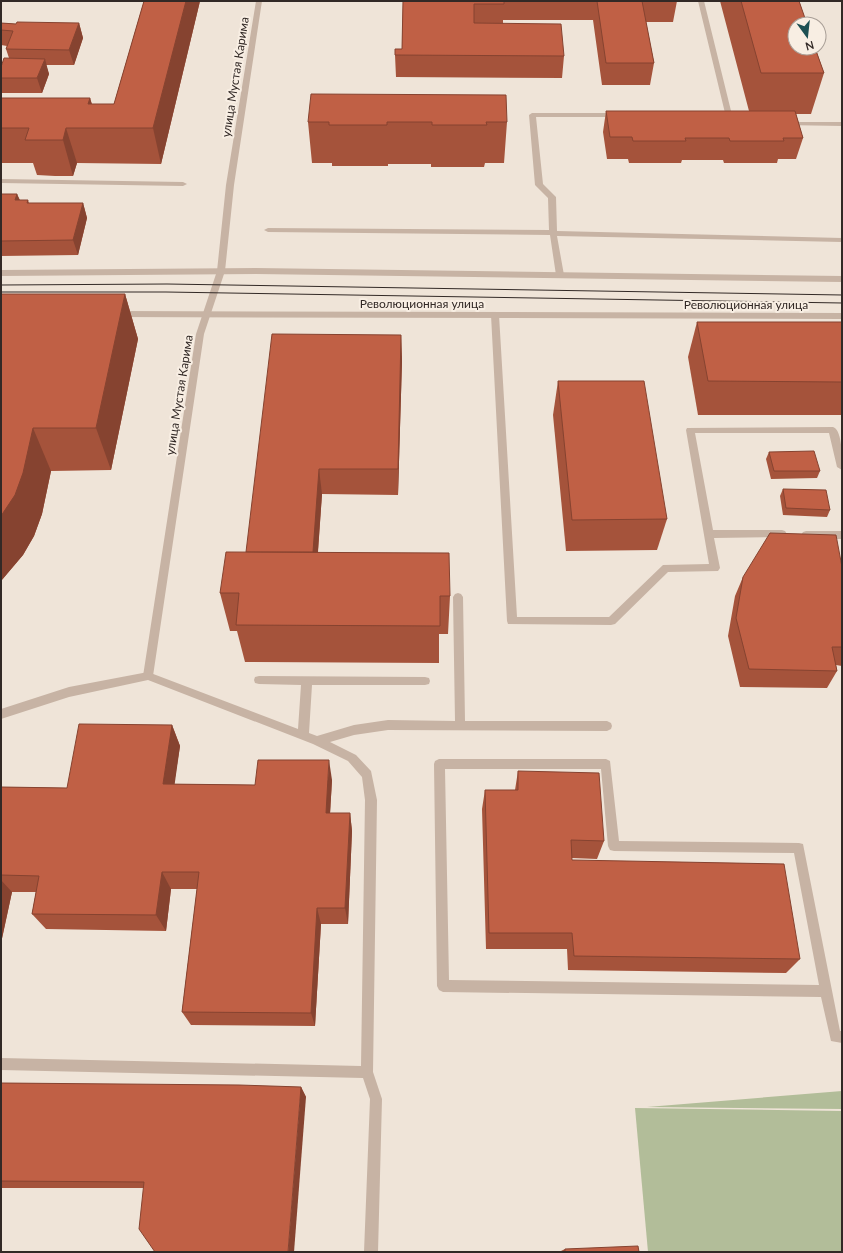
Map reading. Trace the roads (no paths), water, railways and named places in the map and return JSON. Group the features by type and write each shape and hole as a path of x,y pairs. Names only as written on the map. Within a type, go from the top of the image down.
{"street":[{"name":"улица Мустая Карима","path":"148,676 200,334 208,314 220,271 230,185 260,1"},
{"path":"701,1 732,116 714,115"},
{"path":"560,276 554,233 552,197 539,185 532,116 628,115"},
{"path":"780,124 842,124"},
{"path":"1,182 183,184"},
{"path":"268,230 554,233 842,240"},
{"path":"1,273 220,271 842,279"},
{"name":"Революционная улица","path":"108,314 842,316"},
{"path":"495,315 512,621 611,621 666,568 715,568 690,430 833,430 842,467"},
{"path":"709,534 842,535"},
{"path":"458,597 460,725"},
{"path":"1,714 69,692 148,676 317,741 352,758 367,775 372,800 367,1072 376,1099 371,1252"},
{"path":"259,680 425,681"},
{"path":"303,736 307,680"},
{"path":"317,741 363,728 388,725 607,726"},
{"path":"827,991 443,986 439,764 606,764 614,846 799,848 827,991 835,1037 842,1036"},
{"path":"1,1064 367,1072"}],"tram line":[{"path":"1,285 167,284 842,295"},
{"path":"1,292 166,292 842,303"}]}
